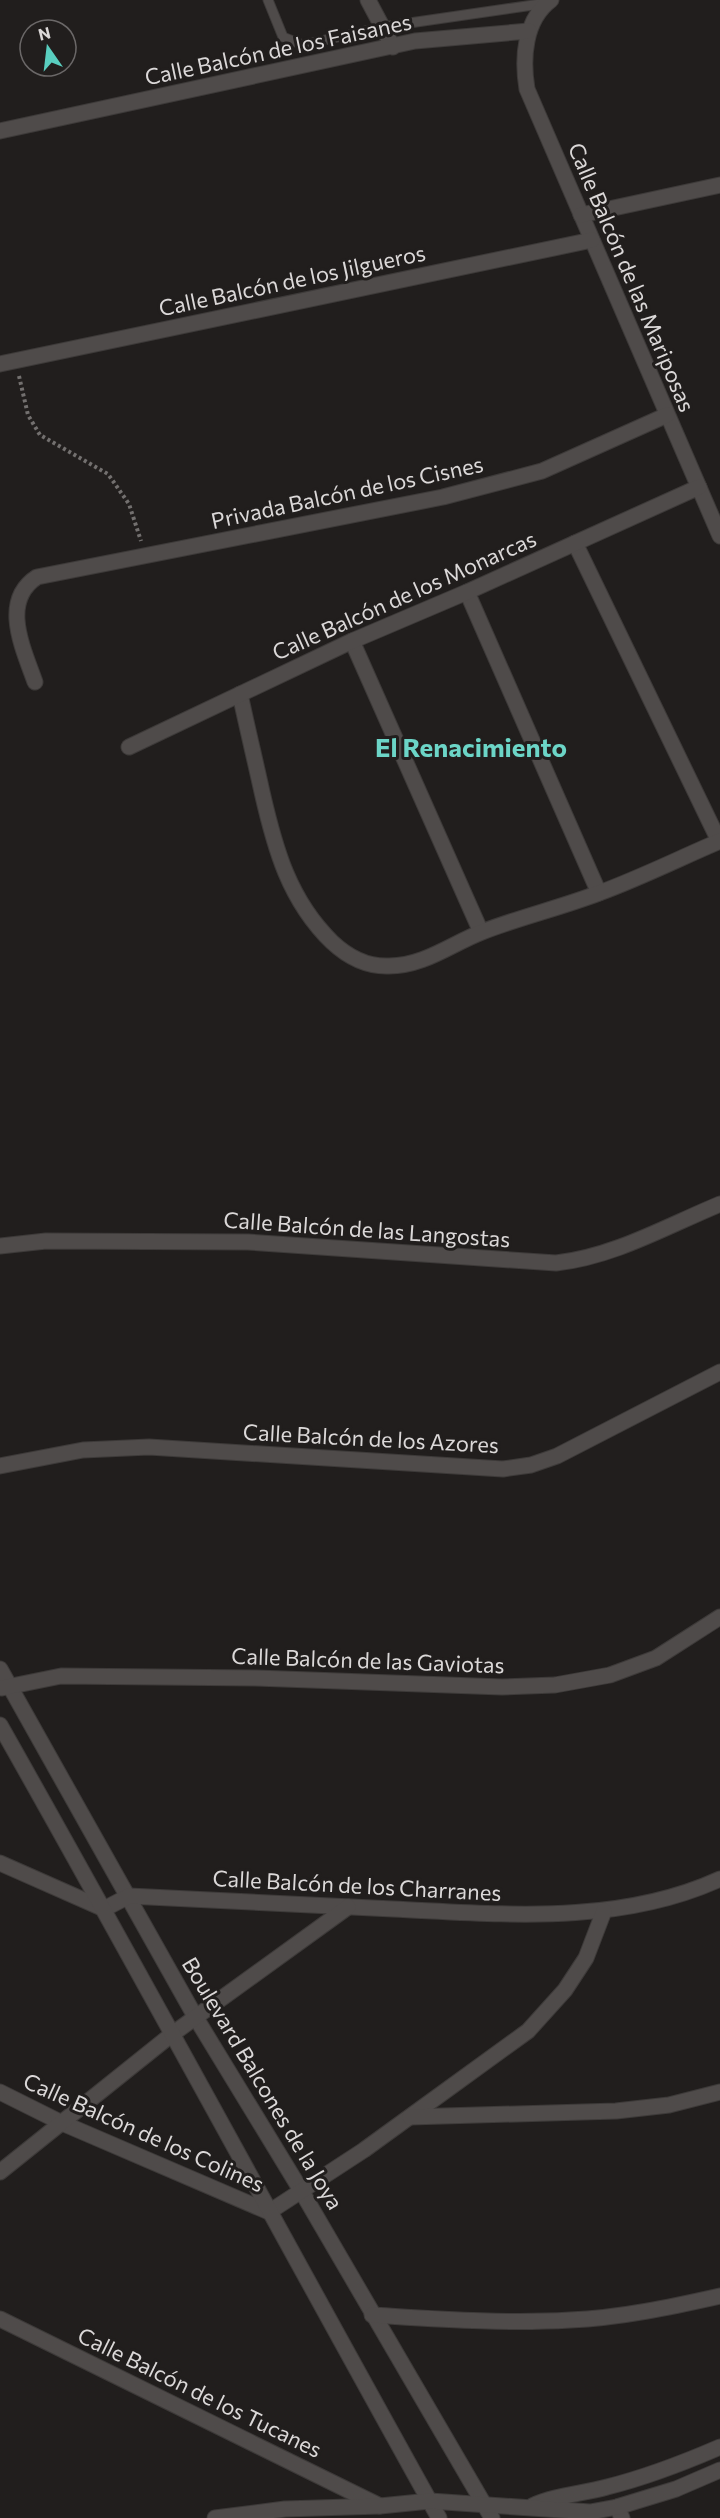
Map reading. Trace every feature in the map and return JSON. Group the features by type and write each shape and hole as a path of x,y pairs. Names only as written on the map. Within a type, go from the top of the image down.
{"street":[{"path":"368,0 393,46"},
{"path":"529,31 549,2"},
{"name":"Calle Balcón de los Faisanes","path":"0,131 415,41 529,31"},
{"name":"Calle Balcón de las Mariposas","path":"529,31 523,68 527,89 720,536"},
{"path":"581,215 720,185"},
{"name":"Calle Balcón de los Jilgueros","path":"8,363 592,240"},
{"name":"Privada Balcón de los Cisnes","path":"35,682 14,624 13,611 16,600 27,583 49,573 146,556 490,486 542,471 667,415"},
{"name":"Calle Balcón de los Monarcas","path":"129,747 352,641 467,592 699,487"},
{"path":"240,694 275,848 285,874 302,907 320,930 354,959 375,966 390,967 437,954 481,932 599,893 720,841 575,543"},
{"path":"467,592 599,893"},
{"path":"352,641 481,932"},
{"name":"Calle Balcón de las Langostas","path":"0,1246 46,1241 248,1242 556,1263 601,1254 720,1204"},
{"name":"Calle Balcón de los Azores","path":"0,1466 83,1450 149,1447 503,1469 531,1465 556,1456 720,1372"},
{"name":"Calle Balcón de las Gaviotas","path":"5,1688 61,1676 256,1678 502,1687 555,1685 610,1676 656,1658 720,1617"},
{"name":"Boulevard Balcones de la Joya","path":"0,1669 5,1688 129,1896 196,2018 302,2192 492,2518"},
{"path":"0,1725 104,1909 171,2035 439,2518"},
{"path":"0,1863 104,1909"},
{"name":"Calle Balcón de los Charranes","path":"129,1896 518,1915 604,1911 657,1901 720,1879"},
{"path":"104,1909 129,1896"},
{"path":"0,2172 171,2035 348,1907"},
{"path":"269,2212 302,2192 528,2031 566,1990 586,1958 604,1911"},
{"name":"Calle Balcón de los Colines","path":"0,2092 62,2123 269,2212"},
{"path":"410,2116 616,2111 669,2105 720,2092"},
{"path":"372,2315 506,2322 573,2320 627,2314 720,2296"},
{"name":"Calle Balcón de los Tucanes","path":"0,2319 380,2506"},
{"path":"532,2506 549,2498 606,2488 669,2469 720,2447"},
{"path":"215,2518 430,2501 532,2506 566,2512 619,2513 720,2470"}],"lane":[{"path":"268,0 284,37 303,45 382,27 549,2"}],"path":[{"path":"8,363 28,415 40,435 108,474 129,504 146,556"}],"district":[{"name":"El Renacimiento","path":"471,746"}]}
